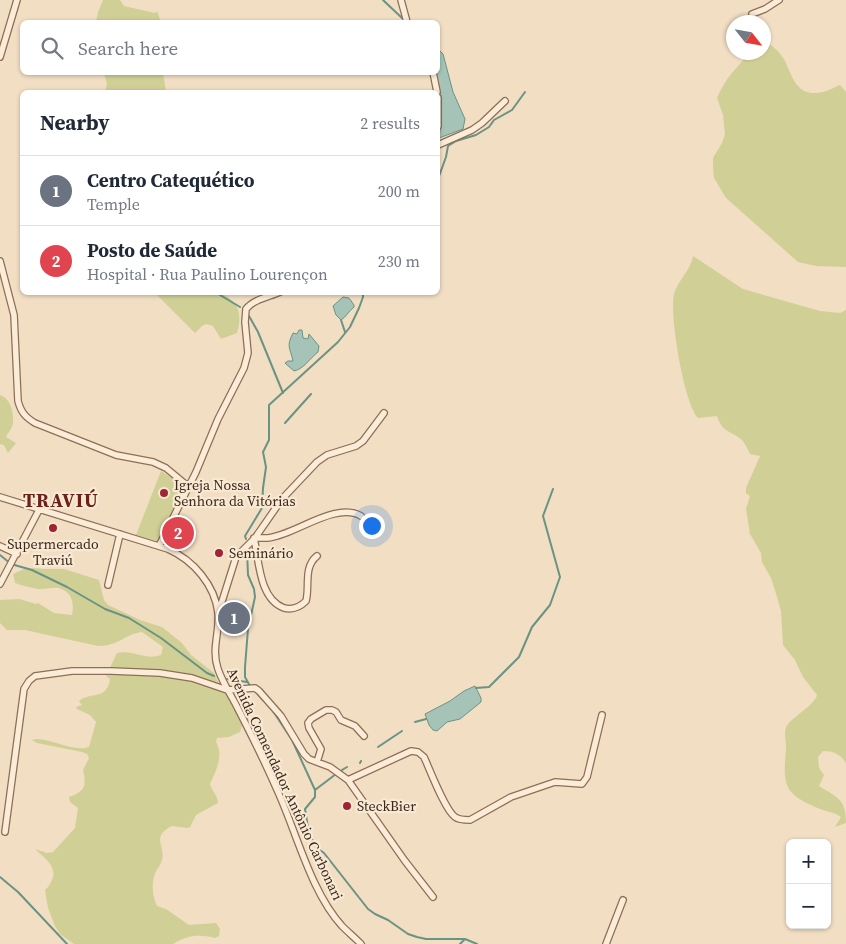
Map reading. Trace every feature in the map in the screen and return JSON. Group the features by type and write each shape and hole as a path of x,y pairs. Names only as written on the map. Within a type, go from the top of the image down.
{"street":[{"path":"0,57 17,0"},
{"path":"401,0 406,20"},
{"path":"752,14 765,9 779,0"},
{"path":"434,75 437,90"},
{"path":"440,143 472,130 505,102"},
{"path":"0,261 14,315 20,411 35,423 95,448 116,455 153,462 171,472 189,487"},
{"path":"159,546 189,487 246,360 248,353 245,322 246,310 260,299 271,295"},
{"path":"218,613 236,557 255,538 282,499 317,462 327,455 356,446 362,441 384,413"},
{"name":"Avenida Comendador Antônio Carbonari","path":"0,497 159,546 178,554 196,568 212,593 218,613 215,644 216,660 227,690 278,792 319,890 331,912 341,925 361,944"},
{"path":"0,584 39,510"},
{"path":"255,538 268,538 313,521 347,512 355,512 361,516"},
{"path":"108,585 120,534"},
{"path":"255,538 257,562 266,591 273,602 287,609 294,608 306,601 309,568 318,556"},
{"path":"0,546 17,554"},
{"path":"5,832 24,690 29,681 35,676 72,670 160,672 192,678 227,690 255,688 259,691 281,716 304,754 309,759 330,767 348,780 404,861 433,896"},
{"path":"317,762 321,750 308,723 310,719 326,710 336,712 342,720 355,726 364,736"},
{"path":"348,780 406,753 411,751 418,752 424,757 448,808 455,817 464,821 470,820 511,797 555,782 582,784 587,777 602,715"},
{"path":"606,944 623,900"}],"green space":[{"path":"103,0 120,0 124,6 155,13 157,11 160,20 96,20"},
{"path":"771,45 781,55 797,85 802,89 814,93 840,85 846,92 846,267 816,266 798,262 726,198 714,178 713,158 725,134 723,115 717,98 736,68 744,60 771,60"},
{"path":"105,75 163,75 166,90 106,90 107,84"},
{"path":"693,256 743,289 820,311 840,313 846,310 846,763 839,755 830,752 823,751 818,757 819,768 824,775 819,786 840,800 846,815 846,823 835,827 841,817 801,800 789,789 786,782 786,727 813,702 817,695 783,645 781,611 777,597 771,578 762,562 761,553 750,534 746,509 750,496 746,493 746,488 760,456 750,454 742,440 724,429 717,416 698,418 693,409 683,377 676,338 673,304 676,289 690,266"},
{"path":"157,295 224,295 233,301 239,315 237,333 221,339 213,326 206,324 195,333"},
{"path":"0,395 9,402 13,414 13,424 6,437 16,443 8,453 4,445 0,444"},
{"path":"161,471 178,483 182,494 157,541 136,535"},
{"path":"24,569 64,569 99,580 104,600 108,605 140,620 162,627 182,643 191,655 214,673 242,725 240,732 229,737 217,738 219,758 210,784 218,803 196,815 190,827 172,826 165,830 160,838 162,860 153,880 153,893 157,906 166,909 189,925 216,923 220,929 219,936 215,938 194,936 173,944 74,944 60,934 55,926 48,908 45,890 52,880 52,866 35,849 47,853 53,852 75,828 78,808 70,802 69,797 84,787 83,770 89,758 87,754 82,752 37,743 32,740 44,740 74,748 89,747 96,722 90,715 77,709 76,707 82,705 79,701 106,690 110,679 106,676 117,653 129,652 150,657 161,655 163,647 142,632 111,644 98,646 25,630 7,630 0,623 0,600 19,599 38,603 54,613 72,615 72,600 65,591 55,588 38,589 15,583 13,574"}],"shaded area":[{"path":"440,51 443,54 453,92 465,119 463,129 440,138 441,113 436,75 440,75"},
{"path":"343,297 349,298 354,307 341,320 336,315 333,306"},
{"path":"299,330 302,330 303,338 308,339 309,334 319,346 318,352 304,366 294,371 285,363 293,361 289,347 290,341 293,333 297,334"},
{"path":"475,686 481,702 460,719 447,722 437,731 433,730 425,714"}],"waterway":[{"path":"383,0 402,18"},
{"path":"440,174 448,146 456,141 476,135 489,127 494,120 512,110 525,92"},
{"path":"220,295 240,307"},
{"path":"246,539 245,536 262,508 266,467 263,452 269,440 269,405 338,342 350,327 363,295"},
{"path":"249,316 258,332 283,393"},
{"path":"341,320 345,332"},
{"path":"285,423 311,394"},
{"path":"476,688 489,687 519,657 532,627 550,605 560,577 543,516 553,489"},
{"path":"247,550 248,575 255,597 248,629 245,667 245,677 250,686"},
{"path":"0,555 11,564 32,570 105,609 129,618 161,638 207,673 214,676"},
{"path":"227,679 247,682"},
{"path":"256,692 264,701"},
{"path":"273,711 292,740 315,790 315,797 305,809 309,834 317,848 324,853 368,909 408,934 417,937 426,939 465,939 477,944"},
{"path":"415,722 426,719"},
{"path":"378,747 402,731"},
{"path":"342,770 347,767"},
{"path":"315,790 336,774"},
{"path":"0,877 18,892 67,944"},
{"path":"460,944 465,939"}],"place":[{"name":"Igreja Nossa Senhora da Vitórias","path":"164,493"},
{"name":"Supermercado Traviú","path":"53,528"},
{"name":"Posto de Saúde","path":"178,533"},
{"name":"Seminário","path":"219,553"},
{"name":"Centro Catequético","path":"234,618"},
{"name":"SteckBier","path":"347,806"}],"district":[{"name":"TRAVIÚ","path":"61,500"}]}
